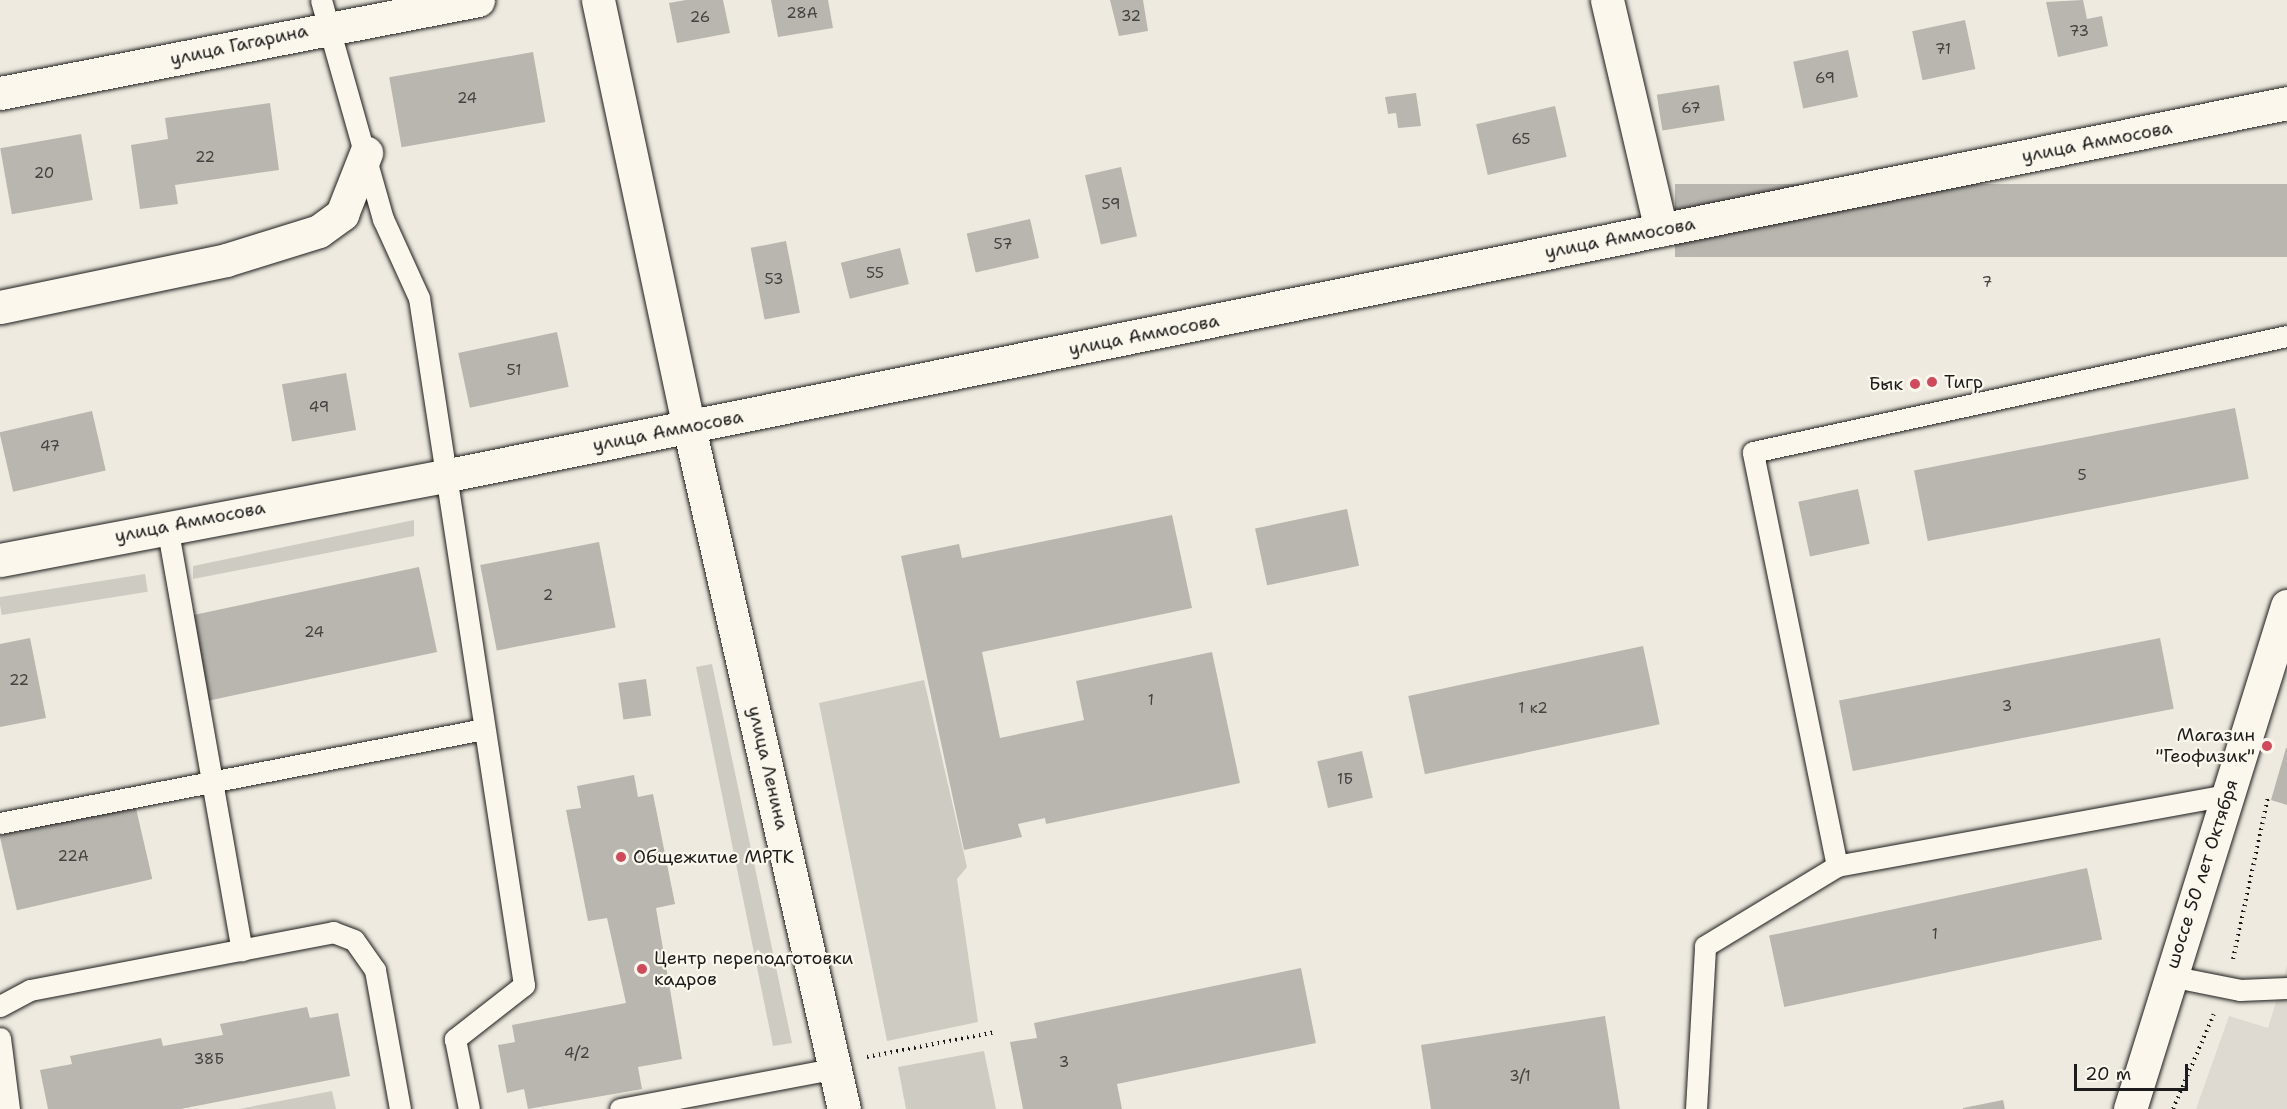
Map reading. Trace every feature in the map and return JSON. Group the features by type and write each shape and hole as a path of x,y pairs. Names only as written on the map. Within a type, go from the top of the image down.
{"main road":[{"name":"улица Гагарина","path":"0,93 324,13 478,0"},
{"name":"улица Ленина","path":"598,0 689,427 847,1063 844,1109"},
{"path":"1607,0 1661,230"},
{"name":"улица Аммосова","path":"0,560 166,526 444,476 2287,103"},
{"path":"0,307 226,260 319,231 342,214 366,153"},
{"name":"шоссе 50 лет Октября","path":"2130,1109 2287,606"}],"lane":[{"path":"324,13 366,153 383,219 418,298 524,985 455,1039 469,1109"},
{"path":"1837,866 1753,452 2287,336"},
{"path":"166,526 242,950"},
{"path":"0,823 484,729"},
{"path":"1696,1109 1705,946 1837,866 2227,795"},
{"path":"0,1006 30,990 333,933 354,940 375,970 400,1109"},
{"path":"2170,976 2227,987 2287,988"},
{"path":"0,1038 9,1109"},
{"path":"620,1109 847,1063"}],"path":[{"path":"2173,1109 2227,987 2270,790"},
{"path":"847,1063 996,1032"}],"shaded area":[{"path":"414,520 414,536 193,579 193,566"},
{"path":"145,574 148,592 2,615 0,597"},
{"path":"712,664 792,1043 773,1046 696,667"},
{"path":"924,680 967,867 957,879 978,1022 887,1041 819,703"},
{"path":"2287,966 2287,1109 2196,1109 2229,1016 2268,1028"},
{"path":"984,1051 996,1109 906,1109 898,1067"},
{"path":"332,1091 336,1109 239,1109"}],"building":[{"path":"686,0 723,0 730,33 677,43 669,3"},
{"path":"771,0 828,0 833,28 778,37"},
{"path":"1110,0 1143,0 1148,31 1119,36"},
{"path":"2083,0 2087,19 2102,16 2108,46 2058,57 2046,2"},
{"path":"1965,20 1975,69 1923,80 1912,31"},
{"path":"1848,50 1858,97 1803,109 1793,62"},
{"path":"533,52 545,122 402,147 389,77"},
{"path":"1719,85 1725,121 1662,130 1657,95"},
{"path":"1416,93 1421,126 1398,128 1396,113 1388,114 1385,97"},
{"path":"270,103 279,170 175,185 178,204 140,209 131,145 168,139 165,118"},
{"path":"1555,106 1567,157 1488,175 1476,124"},
{"path":"81,134 93,200 12,214 0,148"},
{"path":"1121,167 1137,236 1101,245 1085,175"},
{"path":"1675,184 2287,184 2287,257 1675,257"},
{"path":"1030,219 1039,258 976,273 967,234"},
{"path":"786,241 800,313 765,320 751,248"},
{"path":"900,248 909,284 850,299 841,263"},
{"path":"557,332 569,387 470,408 458,353"},
{"path":"346,373 356,430 292,441 282,384"},
{"path":"2235,408 2249,479 1928,541 1914,470"},
{"path":"92,411 106,470 13,492 0,432"},
{"path":"1858,489 1870,544 1810,556 1798,502"},
{"path":"1347,509 1359,566 1267,585 1255,529"},
{"path":"1172,515 1192,608 982,652 1000,738 1084,720 1076,681 1212,652 1240,783 1046,824 1045,818 1018,824 1022,837 964,850 901,556 959,544 962,558"},
{"path":"599,542 616,627 497,650 480,565"},
{"path":"419,567 437,652 208,701 190,616"},
{"path":"30,638 46,718 0,727 0,644"},
{"path":"2160,638 2174,709 1853,771 1839,700"},
{"path":"1643,646 1660,724 1425,774 1408,696"},
{"path":"646,679 651,716 623,720 618,683"},
{"path":"2287,748 2287,805 2271,800"},
{"path":"1362,751 1373,798 1328,808 1317,761"},
{"path":"634,775 638,797 653,794 675,904 656,908 682,1059 638,1067 642,1089 528,1109 524,1089 507,1093 498,1045 515,1042 512,1025 626,1003 607,918 588,921 566,810 581,808 577,786"},
{"path":"135,804 152,879 17,910 0,835"},
{"path":"2087,868 2102,939 1784,1007 1769,936"},
{"path":"1301,968 1316,1043 1117,1084 1122,1109 1023,1109 1010,1042 1037,1038 1034,1023"},
{"path":"307,1007 310,1018 338,1013 350,1076 181,1109 48,1109 40,1070 72,1064 70,1056 161,1038 163,1046 223,1035 220,1024"},
{"path":"1605,1016 1620,1109 1431,1109 1421,1045"},
{"path":"2003,1100 2005,1109 1963,1109 1963,1108"}],"place":[{"name":"Тигр","path":"1932,382"},
{"name":"Бык","path":"1915,384"},
{"name":"Магазин \"Геофизик\"","path":"2267,746"},
{"name":"Общежитие МРТК","path":"621,857"},
{"name":"Центр переподготовки кадров","path":"642,969"}]}
